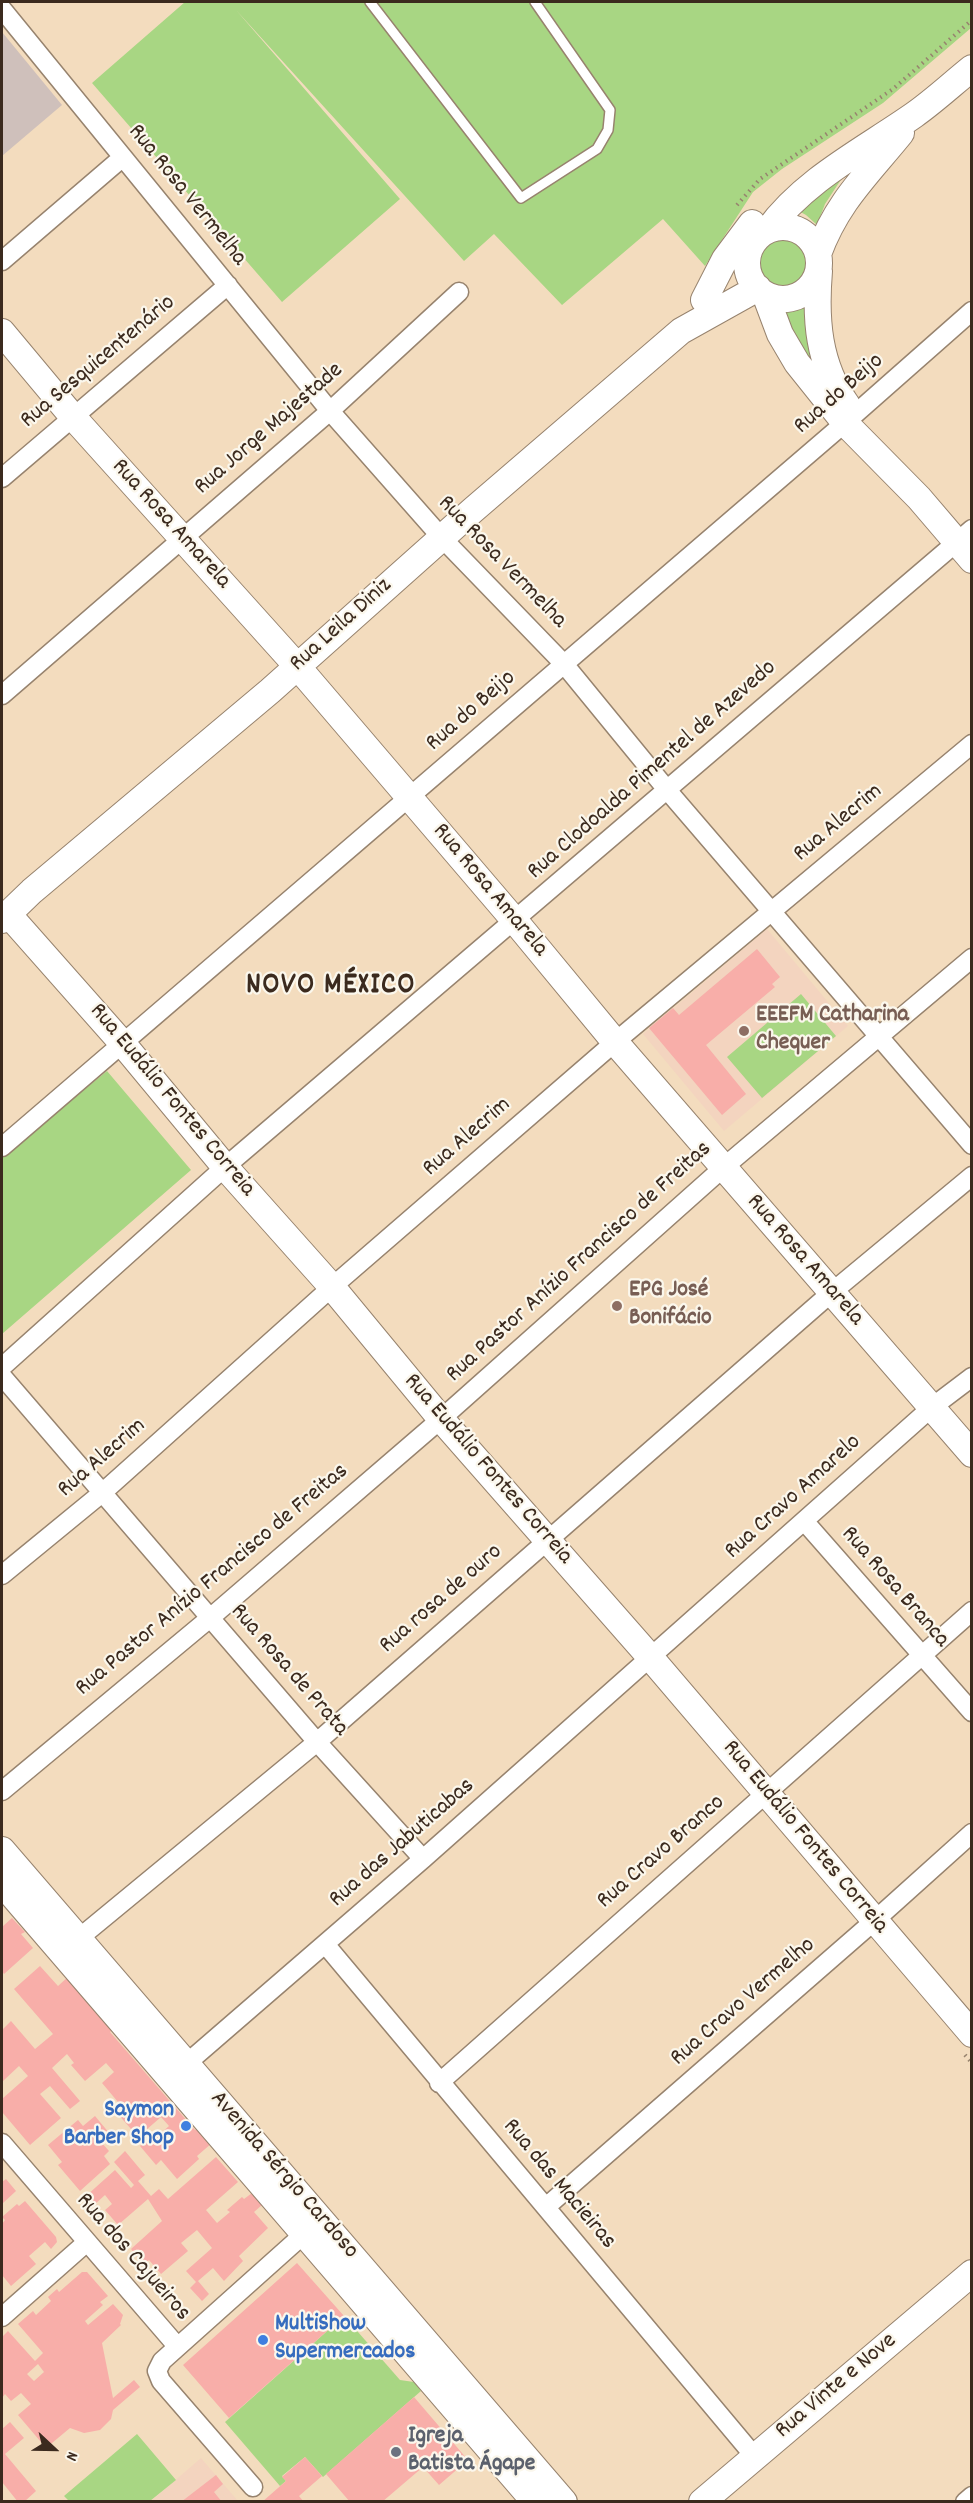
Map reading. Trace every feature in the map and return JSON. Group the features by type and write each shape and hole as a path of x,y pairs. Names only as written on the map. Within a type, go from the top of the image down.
{"street":[{"name":"Rua Rosa Vermelha","path":"2,9 330,411 442,538 564,664 668,790 972,1145"},
{"path":"704,300 725,259 757,216 792,185 848,159 916,114 972,69"},
{"path":"762,291 776,298 788,299 809,288 816,279 828,227 842,205 916,114"},
{"path":"2,261 123,157"},
{"name":"Rua Leila Diniz","path":"4,913 297,666 681,331 704,300 794,200 848,159"},
{"path":"849,419 822,357 819,337 819,261 811,240 799,230 784,226 761,236 747,260 748,271 762,291 780,334 797,363 849,419 870,447 967,544"},
{"name":"Rua Sesquicentenário","path":"2,478 228,285"},
{"name":"Rua Leila Diniz","path":"681,331 762,291"},
{"name":"Rua Jorge Majestade","path":"2,695 330,411 459,292"},
{"name":"Rua do Beijo","path":"2,1147 972,311"},
{"name":"Rua Rosa Amarela","path":"2,332 73,417 297,666 615,1042 972,1454"},
{"name":"Rua Clodoalda Pimentel de Azevedo","path":"2,1367 225,1167 668,790 967,544"},
{"name":"Rua Alecrim","path":"2,1575 102,1493 332,1287 615,1042 972,744"},
{"name":"Rua Eudálio Fontes Correia","path":"4,913 123,1044 225,1167 332,1287 441,1419 650,1657 766,1792 873,1922 972,2034"},
{"name":"Rua Pastor Anízio Francisco de Freitas","path":"2,1791 210,1618 441,1419 724,1167 972,958"},
{"name":"Rua rosa de ouro","path":"70,1946 317,1742 831,1293 972,1176"},
{"name":"Rua Rosa de Prata","path":"2,1376 317,1742 423,1859"},
{"name":"Rua Cravo Amarelo","path":"650,1657 931,1408 972,1377"},
{"name":"Rua Rosa Branca","path":"805,1522 972,1712"},
{"name":"Rua Cravo Branco","path":"439,2083 972,1611"},
{"name":"Rua das Jabuticabas","path":"177,2071 423,1859 650,1657"},
{"name":"Rua Cravo Vermelho","path":"546,2208 972,1833"},
{"name":"Avenida Sérgio Cardoso","path":"2,1850 6,1881 70,1946 461,2399 564,2502"},
{"name":"Rua das Macieiras","path":"325,1944 439,2083 755,2457"},
{"name":"Rua dos Cajueiros","path":"2,2143 177,2346 158,2365 158,2376 253,2487"},
{"path":"177,2346 312,2226"},
{"path":"2,2317 87,2242"},
{"name":"Rua Vinte e Nove","path":"702,2502 972,2273"},
{"name":"Avenida Sérgio Cardoso","path":"461,2399 535,2502"},
{"path":"965,2502 972,2496"}],"lane":[{"path":"370,2 521,198 597,149 608,130 610,110 535,2"}],"path":[{"path":"734,208 760,180 893,89 972,20"}],"shaded area":[{"path":"2,32 62,105 2,156"},
{"name":"EEEFM Catharina Chequer","path":"767,929 848,1026 724,1131 643,1034"},
{"path":"201,2458 238,2501 150,2502"}],"green space":[{"path":"185,2 971,2 971,28 883,103 782,169 753,192 705,266 663,219 562,305 494,234 464,261 236,10 400,199 282,302 92,83"},
{"path":"844,175 825,204 817,225 806,215 793,208"},
{"path":"783,233 793,235 802,241 808,250 810,260 808,270 802,279 793,285 783,287 773,285 764,279 758,270 756,260 758,250 764,241 773,235"},
{"path":"808,296 818,364 811,370 778,304 799,301"},
{"path":"801,994 836,1036 762,1098 727,1057"},
{"path":"107,1071 191,1170 2,1334 2,1157"},
{"path":"344,2316 400,2380 414,2382 421,2391 323,2477 305,2457 282,2476 286,2481 280,2486 225,2422"},
{"path":"137,2434 176,2480 150,2501 69,2501 64,2496"}],"building":[{"path":"757,949 780,977 772,984 775,987 706,1045 746,1094 722,1115 649,1028 673,1008 679,1015"},
{"path":"12,1918 25,1932 21,1934 33,1948 4,1974 2,1971 2,1927"},
{"path":"40,1966 58,1986 69,1976 113,2029 110,2032 195,2130 199,2128 212,2143 197,2156 199,2159 177,2179 161,2160 156,2165 140,2146 147,2139 150,2143 169,2126 161,2117 138,2137 117,2113 123,2108 102,2083 114,2072 106,2063 85,2081 71,2065 74,2063 67,2054 52,2068 80,2101 70,2109 50,2086 40,2094 61,2118 30,2145 2,2112 2,2099 28,2076 19,2066 2,2082 2,2030 11,2021 35,2049 53,2034 14,1989"},
{"path":"95,2116 110,2134 101,2142 109,2151 104,2156 110,2164 80,2191 58,2165 62,2162 48,2145 78,2120 83,2126"},
{"path":"125,2151 145,2175 138,2181 151,2196 159,2189 168,2199 216,2157 238,2182 206,2210 217,2223 230,2212 227,2210 242,2197 244,2199 252,2193 262,2205 254,2212 268,2228 239,2256 243,2261 224,2281 213,2268 198,2281 209,2294 202,2301 190,2288 196,2282 186,2271 212,2248 197,2230 181,2243 188,2251 161,2274 149,2260 144,2264 131,2249 162,2221 148,2199 118,2225 105,2210 112,2204 105,2195 94,2205 86,2196 115,2170 131,2188 134,2185 114,2162"},
{"path":"6,2179 16,2191 2,2204 2,2182"},
{"path":"25,2201 56,2237 57,2242 51,2249 45,2242 29,2256 36,2264 11,2286 2,2275 2,2224 5,2220 2,2217 17,2204 19,2206"},
{"name":"MultiShow Supermercados","path":"297,2263 344,2316 229,2418 183,2365"},
{"path":"82,2272 87,2272 108,2296 100,2302 103,2305 85,2321 88,2325 113,2304 123,2315 121,2325 102,2343 113,2398 134,2380 140,2387 113,2410 111,2419 100,2430 84,2433 70,2428 46,2448 18,2415 31,2404 21,2393 11,2401 5,2394 2,2398 2,2337 8,2331 35,2361 43,2353 18,2324 33,2311 36,2315 51,2301 48,2297 57,2289 59,2292","holes":["38,2364 44,2372 34,2381 27,2374"]},
{"name":"Igreja Batista Ágape","path":"414,2397 468,2460 439,2485 423,2467 382,2502 350,2502 326,2474"},
{"path":"10,2422 24,2438 5,2454 36,2491 24,2502 18,2502 2,2482 2,2429"},
{"path":"305,2457 322,2476 299,2496 304,2502 262,2502 286,2481 282,2477"},
{"path":"216,2475 223,2484 214,2492 222,2502 181,2502"}],"place":[{"name":"EEEFM Catharina Chequer","path":"744,1031"},
{"name":"EPG José Bonifácio","path":"617,1306"},
{"name":"Saymon Barber Shop","path":"186,2126"},
{"name":"MultiShow Supermercados","path":"263,2340"},
{"name":"Igreja Batista Ágape","path":"396,2452"}],"district":[{"name":"NOVO MÉXICO","path":"331,988"}]}
